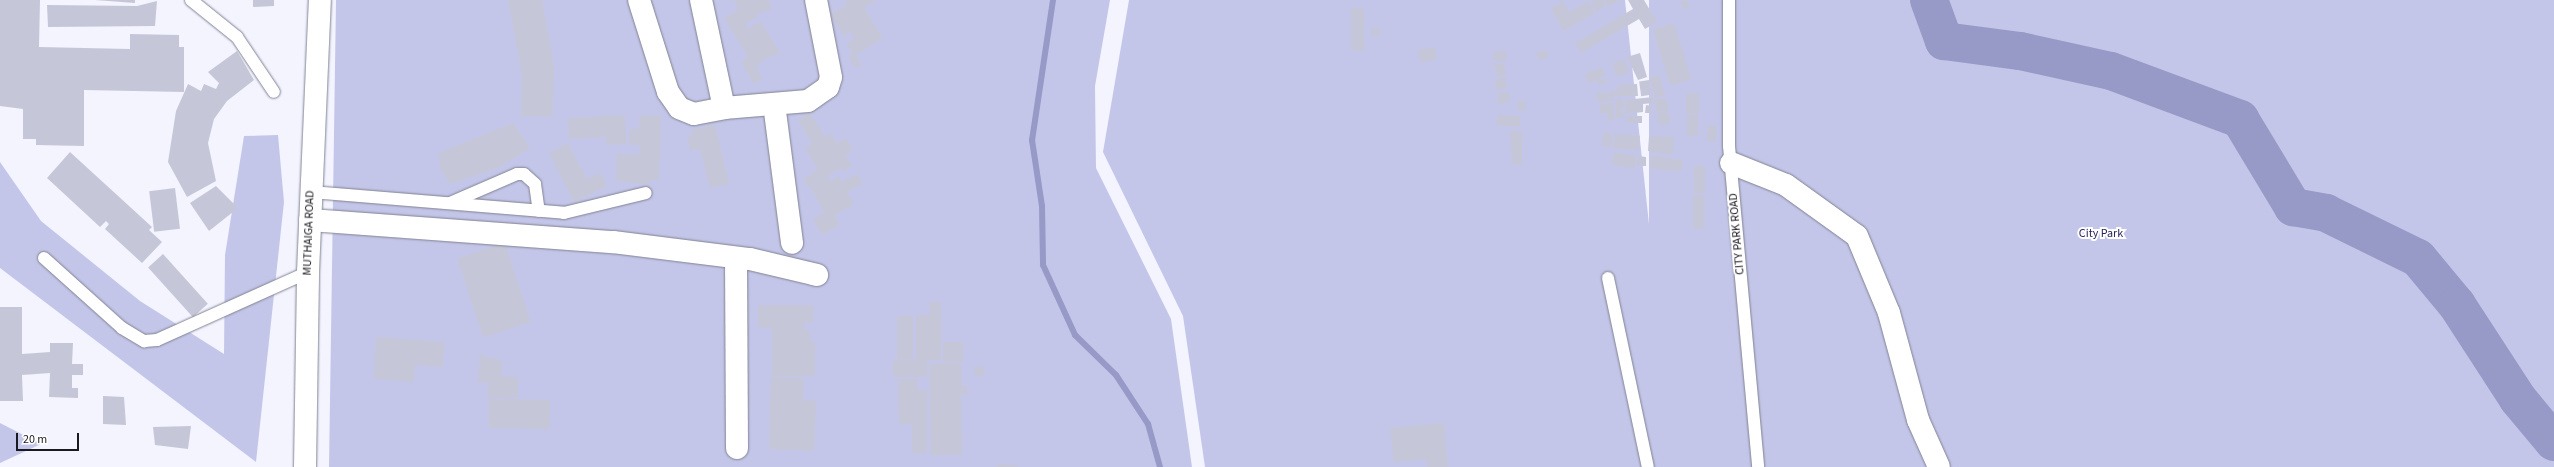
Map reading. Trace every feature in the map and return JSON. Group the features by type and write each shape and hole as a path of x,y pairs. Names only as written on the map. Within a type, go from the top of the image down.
{"street":[{"name":"MUTHAIGA ROAD","path":"305,467 308,272 320,0"},
{"path":"639,0 659,69 679,108 694,114 724,108 808,101 828,87 831,77 816,0"},
{"path":"701,0 724,108"},
{"path":"774,104 792,243"},
{"path":"1731,163 1786,185 1857,236 1889,313 1918,420 1939,467"},
{"path":"310,220 613,242 736,258 817,275"},
{"path":"736,258 737,448"}],"lane":[{"path":"191,0 237,37 274,92"},
{"name":"CITY PARK ROAD","path":"1730,0 1731,163 1758,467"},
{"path":"449,204 524,174 534,184 539,211"},
{"path":"311,192 564,212 646,193"},
{"path":"44,258 122,328 144,341 157,340 308,272"},
{"path":"1608,278 1648,467"}],"green space":[{"path":"336,0 1110,0 1095,86 1096,168 1171,319 1192,467 329,467"},
{"path":"1129,0 1625,0 1675,467 1205,467 1183,316 1103,152"},
{"name":"City Park","path":"1649,0 2554,0 2554,467 1649,467"},
{"path":"278,135 284,202 256,462 0,268 0,162 41,221 140,301 224,354 225,255 244,136"},
{"path":"0,423 41,444 0,463"}],"building":[{"path":"0,0 40,0 39,47 130,49 130,34 179,35 179,47 184,47 184,92 84,90 84,146 36,145 36,139 23,139 23,109 0,106"},
{"path":"95,0 135,0 135,3"},
{"path":"253,0 274,0 274,6 253,7"},
{"path":"508,0 542,0 554,68 552,117 521,116 522,75"},
{"path":"734,0 768,0 773,8 756,14 758,17 745,24 748,29 761,21 780,53 764,59 756,68 762,79 754,84 741,62 748,57 733,32 741,28 732,32 725,18 739,9"},
{"path":"845,0 877,0 864,8 883,38 856,55 862,65 856,68 848,57 853,54 846,44 854,39 850,32 844,36 830,15 847,4"},
{"path":"1591,0 1603,0 1606,6 1596,12"},
{"path":"1604,0 1620,0 1608,7"},
{"path":"1628,0 1644,0 1657,22 1645,29 1639,19 1581,53 1575,43 1633,9"},
{"path":"1687,0 1690,6 1684,10 1680,2"},
{"path":"157,1 155,26 48,27 47,5 137,6"},
{"path":"1563,1 1569,12 1589,1 1595,13 1563,31 1551,8"},
{"path":"1351,8 1364,8 1364,51 1351,51"},
{"path":"1674,23 1691,79 1670,86 1653,29"},
{"path":"1371,28 1380,28 1380,36 1371,36"},
{"path":"1435,47 1437,60 1420,62 1418,50"},
{"path":"1546,49 1549,56 1539,61 1536,53"},
{"path":"237,51 254,80 227,101 214,119 208,143 216,181 187,197 168,162 176,111 188,84 201,91 204,84 216,89 219,83 208,72"},
{"path":"1494,51 1506,51 1506,62 1493,60"},
{"path":"1640,53 1647,77 1638,80 1627,57"},
{"path":"1624,59 1629,72 1617,77 1612,64"},
{"path":"1493,63 1504,64 1506,75 1498,77"},
{"path":"1601,67 1605,76 1589,83 1585,74"},
{"path":"1659,75 1665,95 1656,98 1649,78"},
{"path":"1505,77 1507,88 1496,91 1495,79"},
{"path":"1606,79 1607,84 1598,84 1597,80"},
{"path":"1649,80 1651,95 1641,96 1639,81"},
{"path":"1637,84 1638,96 1614,96 1614,101 1610,101 1610,91 1618,91 1617,85"},
{"path":"1509,92 1509,103 1497,104 1499,93"},
{"path":"1597,92 1609,93 1608,102 1596,101"},
{"path":"1686,93 1699,93 1699,114 1686,114"},
{"path":"1653,97 1654,103 1643,104 1643,112 1626,114 1625,100"},
{"path":"1666,98 1669,110 1657,112 1654,100"},
{"path":"1623,99 1624,108 1616,109 1615,100"},
{"path":"1525,100 1525,111 1518,110 1518,101"},
{"path":"1613,103 1615,120 1608,121 1607,113 1600,113 1600,104"},
{"path":"1646,105 1652,106 1651,113 1645,113"},
{"path":"1616,109 1623,109 1623,118 1616,118"},
{"path":"1668,111 1671,123 1659,126 1657,113"},
{"path":"810,113 825,137 831,133 837,143 846,138 853,150 845,155 852,166 843,171 841,168 808,187 803,179 818,170 805,148 812,144 798,120"},
{"path":"625,115 626,144 606,145 606,137 569,139 568,118"},
{"path":"640,115 661,116 659,180 649,180 649,185 616,180 617,154 639,155 640,145 629,145 629,129 639,129"},
{"path":"1498,115 1520,116 1520,127 1496,125"},
{"path":"1687,115 1698,115 1698,136 1687,136"},
{"path":"1627,116 1642,116 1642,123 1627,123"},
{"path":"513,123 530,148 500,167 450,184 440,168 439,153"},
{"path":"715,124 729,184 710,188 700,149 690,151 687,136 693,135 691,130"},
{"path":"1708,125 1717,126 1715,142 1706,141"},
{"path":"1510,131 1522,131 1522,166 1512,164"},
{"path":"1604,131 1612,135 1611,147 1602,146"},
{"path":"1614,134 1640,136 1639,150 1613,148"},
{"path":"1649,136 1674,137 1673,155 1648,151"},
{"path":"568,143 587,179 600,173 607,186 574,202 549,153"},
{"path":"70,152 152,227 149,230 162,242 142,263 105,229 109,224 106,221 100,227 47,178"},
{"path":"1614,152 1637,156 1634,169 1612,165"},
{"path":"1638,156 1646,157 1646,166 1637,166"},
{"path":"1651,156 1683,160 1681,172 1650,168"},
{"path":"1694,166 1705,166 1705,193 1694,193"},
{"path":"857,174 863,184 847,192 854,204 835,215 840,225 822,235 813,219 824,212 810,187 828,176 831,181 839,176 842,182"},
{"path":"216,186 238,208 209,231 190,203"},
{"path":"175,188 180,229 154,232 149,191"},
{"path":"1693,195 1704,195 1704,229 1693,229"},
{"path":"505,243 531,322 483,337 457,258"},
{"path":"163,254 208,304 193,317 148,267"},
{"path":"929,302 941,302 941,360 927,360 927,377 893,377 893,360 916,360 916,315 930,315"},
{"path":"758,305 813,305 813,322 804,322 804,330 810,330 810,342 815,342 815,376 772,376 772,328 758,328"},
{"path":"0,307 22,307 22,354 50,352 50,343 73,343 72,364 83,364 83,375 72,375 72,388 78,388 78,398 49,397 50,373 22,375 23,401 0,401"},
{"path":"897,316 913,316 913,359 897,359"},
{"path":"376,337 444,342 443,367 415,365 413,382 374,379"},
{"path":"943,342 963,342 963,362 943,362"},
{"path":"480,350 482,357 502,360 501,376 518,377 518,398 487,398 489,382 478,383"},
{"path":"961,363 962,386 967,386 968,395 961,394 962,455 931,455 929,364"},
{"path":"974,367 984,367 984,376 975,375"},
{"path":"771,377 804,378 803,400 816,401 814,451 769,449"},
{"path":"898,379 918,379 918,390 927,390 927,453 912,453 912,424 899,424"},
{"path":"103,396 124,397 126,425 103,424"},
{"path":"489,399 550,400 549,429 488,428"},
{"path":"1444,423 1448,467 1427,467 1426,459 1394,462 1390,428"},
{"path":"191,426 188,449 155,445 153,427"},
{"path":"1001,464 1014,465 1020,467 994,467"}],"waterway":[{"path":"1053,0 1032,140 1042,206 1043,265 1075,335 1116,375 1148,424 1160,467"},
{"path":"1929,0 1944,41 2020,51 2111,71 2240,119 2293,207 2326,213 2418,258 2457,305 2518,399 2554,442"}]}
